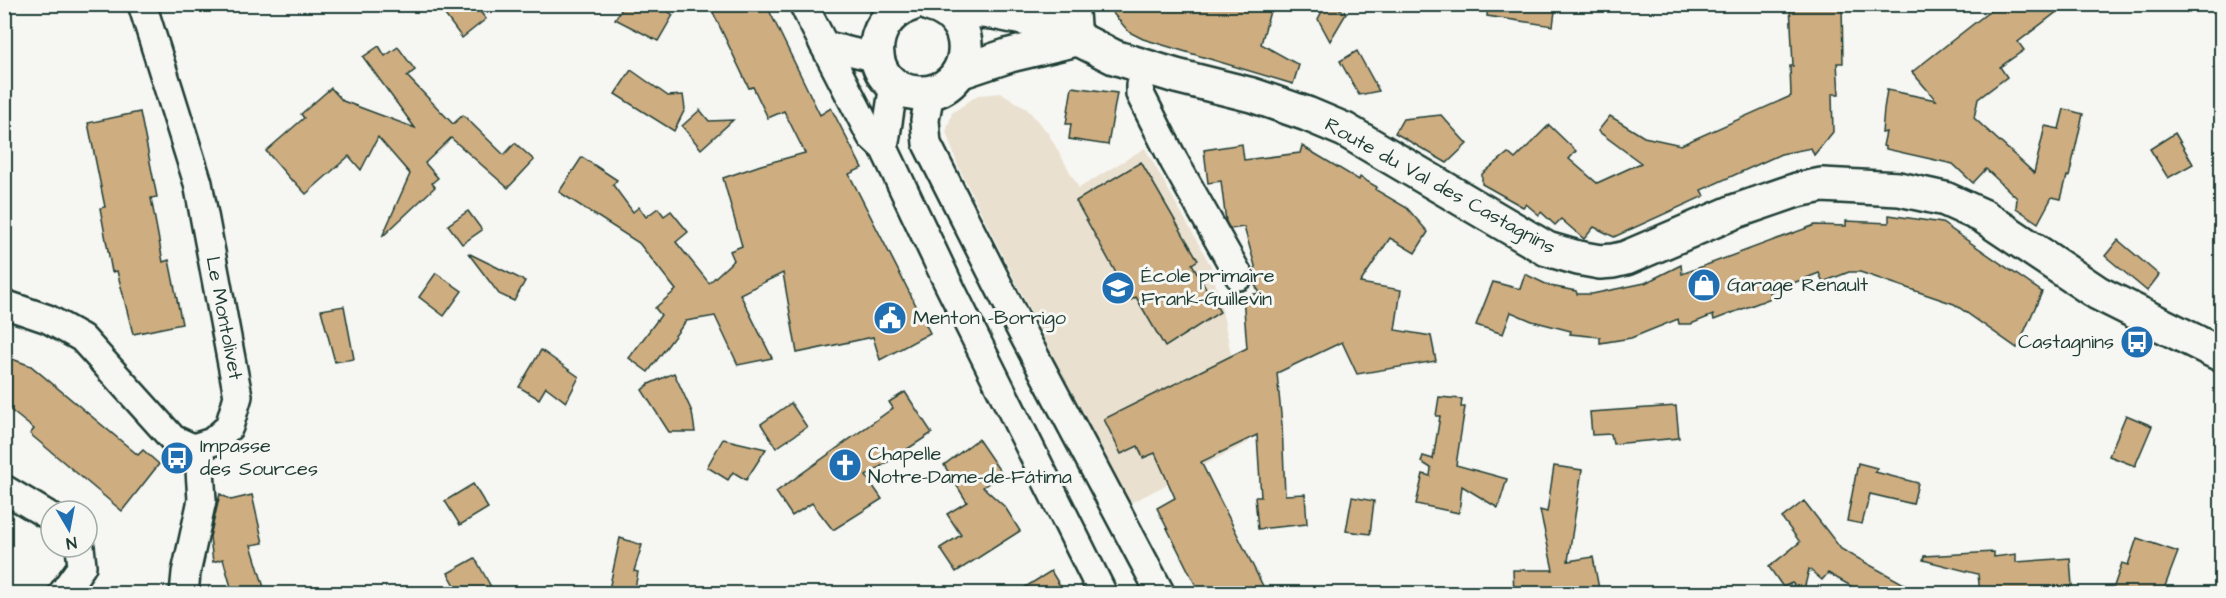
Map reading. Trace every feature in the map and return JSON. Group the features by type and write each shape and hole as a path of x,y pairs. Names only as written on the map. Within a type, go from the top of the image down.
{"street":[{"name":"Le Montolivet","path":"142,4 198,183 238,396 229,427 212,442 193,448"},
{"path":"803,4 871,136 884,148 947,281 1103,594"},
{"path":"884,148 880,45 893,13 912,4"},
{"path":"959,72 1010,55 1077,39 1075,12 1070,4"},
{"path":"880,45 905,90 917,93 930,92 951,81 959,72 964,60 964,40 957,21 939,8"},
{"name":"Route du Val des Castagnins","path":"939,8 993,12 1047,23 1077,39 1129,61 1252,95 1307,114 1345,130 1547,249 1600,262 1626,258 1736,211 1797,190 1822,185 1899,189 1945,199 1983,216 2097,293 2222,355"},
{"path":"824,45 880,45"},
{"path":"1129,61 1140,85 1140,94 1174,161 1239,276"},
{"path":"930,92 925,120 927,144 1022,332 1161,594"},
{"path":"4,304 48,319 81,338 173,440 193,448 200,470 202,500 186,573 184,594"},
{"path":"4,489 39,510"},
{"path":"62,594 82,566 81,559"}],"shaded area":[{"name":"École primaire Frank-Guillevin","path":"1002,93 1028,110 1048,133 1079,188 1145,148 1211,266 1249,442 1127,505 958,166 946,132 952,113 978,95"}],"building":[{"path":"437,4 474,4 486,19 462,38"},
{"path":"625,4 657,4 673,15 658,41 615,19"},
{"path":"709,4 766,4 820,115 831,108 862,168 849,174 930,333 880,360 873,337 797,353 783,273 740,294 772,358 738,365 715,316 686,321 648,372 629,358 661,315 655,308 676,290 639,243 559,192 582,157 617,180 613,185 633,212 639,207 646,217 658,208 664,216 671,211 688,232 676,242 709,283 734,260 730,251 742,246 723,178 805,153 784,111 768,118 753,87 749,88"},
{"path":"1105,4 1272,4 1261,44 1299,65 1293,84 1143,39 1129,32"},
{"path":"1326,4 1335,4 1346,14 1330,41 1318,19"},
{"path":"1488,4 1556,4 1553,26 1487,16"},
{"path":"1790,4 1842,4 1843,63 1837,63 1839,94 1832,94 1833,132 1814,155 1811,148 1781,154 1701,190 1704,196 1614,237 1594,227 1584,239 1561,219 1555,225 1541,212 1539,215 1526,204 1523,207 1482,184 1482,174 1508,153 1515,159 1549,125 1576,151 1569,159 1597,183 1641,163 1598,131 1610,116 1644,137 1681,145 1791,96 1790,66 1793,66"},
{"path":"1999,4 2067,4 2018,42 2024,50 2000,67 2007,77 1978,99 1974,118 2034,173 2045,126 2059,129 2064,109 2083,114 2069,177 2067,176 2061,199 2052,197 2038,223 2016,208 2017,198 1986,169 1973,183 1953,164 1886,149 1883,146 1886,132 1882,133 1887,90 1936,100 1912,72"},
{"path":"379,46 385,56 398,47 415,70 407,76 453,124 463,115 504,155 515,143 534,160 508,188 451,138 425,163 438,178 432,183 435,187 382,237 410,174 378,137 361,170 349,156 306,194 266,151 304,118 301,114 331,88 343,101 415,128 363,57"},
{"path":"1357,51 1379,91 1359,95 1340,61"},
{"path":"631,70 668,96 683,95 685,109 674,131 615,94"},
{"path":"1072,87 1117,93 1108,145 1069,139 1071,124 1066,124"},
{"path":"700,110 709,121 733,120 701,149 682,126"},
{"path":"140,112 157,197 151,198 163,262 169,260 182,324 133,334 117,271 112,272 100,208 105,207 88,123"},
{"path":"1441,115 1467,144 1447,163 1395,133 1403,119"},
{"path":"2175,133 2193,164 2168,178 2150,149"},
{"path":"1242,144 1244,160 1300,153 1302,146 1359,180 1360,177 1377,187 1376,190 1407,208 1428,232 1415,253 1390,238 1360,283 1401,290 1395,330 1431,336 1436,361 1357,374 1342,342 1277,373 1285,495 1305,494 1307,524 1258,529 1255,497 1261,497 1257,435 1201,462 1267,594 1200,594 1157,508 1175,498 1155,453 1143,458 1138,446 1121,454 1104,419 1247,348 1243,296 1260,293 1253,282 1254,274 1257,273 1244,227 1230,229 1226,222 1221,181 1208,183 1204,150"},
{"path":"1141,162 1198,260 1192,264 1220,312 1165,347 1136,297 1131,300 1076,201"},
{"path":"468,211 482,230 462,244 448,225"},
{"path":"1889,215 1942,223 2042,292 2017,348 1954,304 1860,272 1849,272 1823,282 1819,273 1770,292 1771,298 1714,320 1713,315 1691,324 1679,324 1678,319 1631,338 1600,343 1600,337 1570,334 1571,331 1532,321 1511,312 1503,334 1476,325 1493,282 1520,289 1525,274 1550,286 1576,291 1577,294 1592,294 1645,283 1681,265 1682,274 1815,225 1846,226 1846,221 1889,223"},
{"path":"2118,240 2159,275 2147,291 2105,256"},
{"path":"468,253 525,281 514,301 499,294"},
{"path":"436,273 462,291 444,316 419,297"},
{"path":"344,306 354,359 335,362 321,310"},
{"path":"541,350 579,377 566,402 546,387 539,399 519,387"},
{"path":"4,356 31,366 138,455 143,450 159,464 122,511 30,434 34,429 4,405"},
{"path":"674,373 692,412 695,432 669,432 642,390 649,384"},
{"name":"Chapelle Notre-Dame-de-Fátima","path":"905,392 932,433 866,476 882,499 833,530 812,503 792,516 776,492 893,408 889,402"},
{"path":"1439,397 1462,399 1461,407 1465,407 1456,465 1507,479 1498,508 1462,486 1459,513 1416,504 1423,474 1430,476 1431,468 1421,462 1423,456 1433,459 1440,416 1436,416"},
{"path":"791,403 807,427 776,448 761,424"},
{"path":"1676,406 1679,438 1613,444 1611,434 1592,435 1590,412"},
{"path":"2126,415 2152,426 2135,466 2109,456"},
{"path":"723,439 766,449 746,480 733,472 728,480 707,467"},
{"path":"978,439 1002,474 983,487 1005,507 1020,531 956,572 940,548 961,535 947,514 967,502 944,465"},
{"path":"1858,463 1877,468 1875,472 1918,483 1913,504 1870,494 1862,524 1847,521"},
{"path":"1554,466 1582,470 1568,561 1593,557 1600,594 1514,594 1513,570 1553,570 1540,510 1547,512"},
{"path":"473,484 488,508 460,525 445,501"},
{"path":"220,494 231,500 252,495 263,543 251,545 266,594 233,594 223,559 213,562 210,537"},
{"path":"1352,497 1374,501 1370,534 1346,531"},
{"path":"1804,501 1841,549 1922,594 1865,594 1828,573 1822,580 1809,569 1803,594 1792,583 1783,587 1769,567 1800,542 1782,518"},
{"path":"620,538 642,545 634,571 638,572 634,594 608,594"},
{"path":"2137,538 2178,552 2162,594 2126,594 2113,589 2122,563 2128,565"},
{"path":"1994,552 1994,557 2016,554 2016,562 2070,558 2072,586 2068,587 2069,594 1980,594 1978,574 1923,560 1924,556"},
{"path":"475,558 495,594 460,594 448,573"},
{"path":"1051,571 1065,594 1014,594"}],"place":[{"name":"Garage Renault","path":"1704,285"},
{"name":"École primaire Frank-Guillevin","path":"1118,288"},
{"name":"Menton -Borrigo","path":"890,318"},
{"name":"Castagnins","path":"2137,342"},
{"name":"Impasse des Sources","path":"177,458"},
{"name":"Chapelle Notre-Dame-de-Fátima","path":"845,465"}]}
